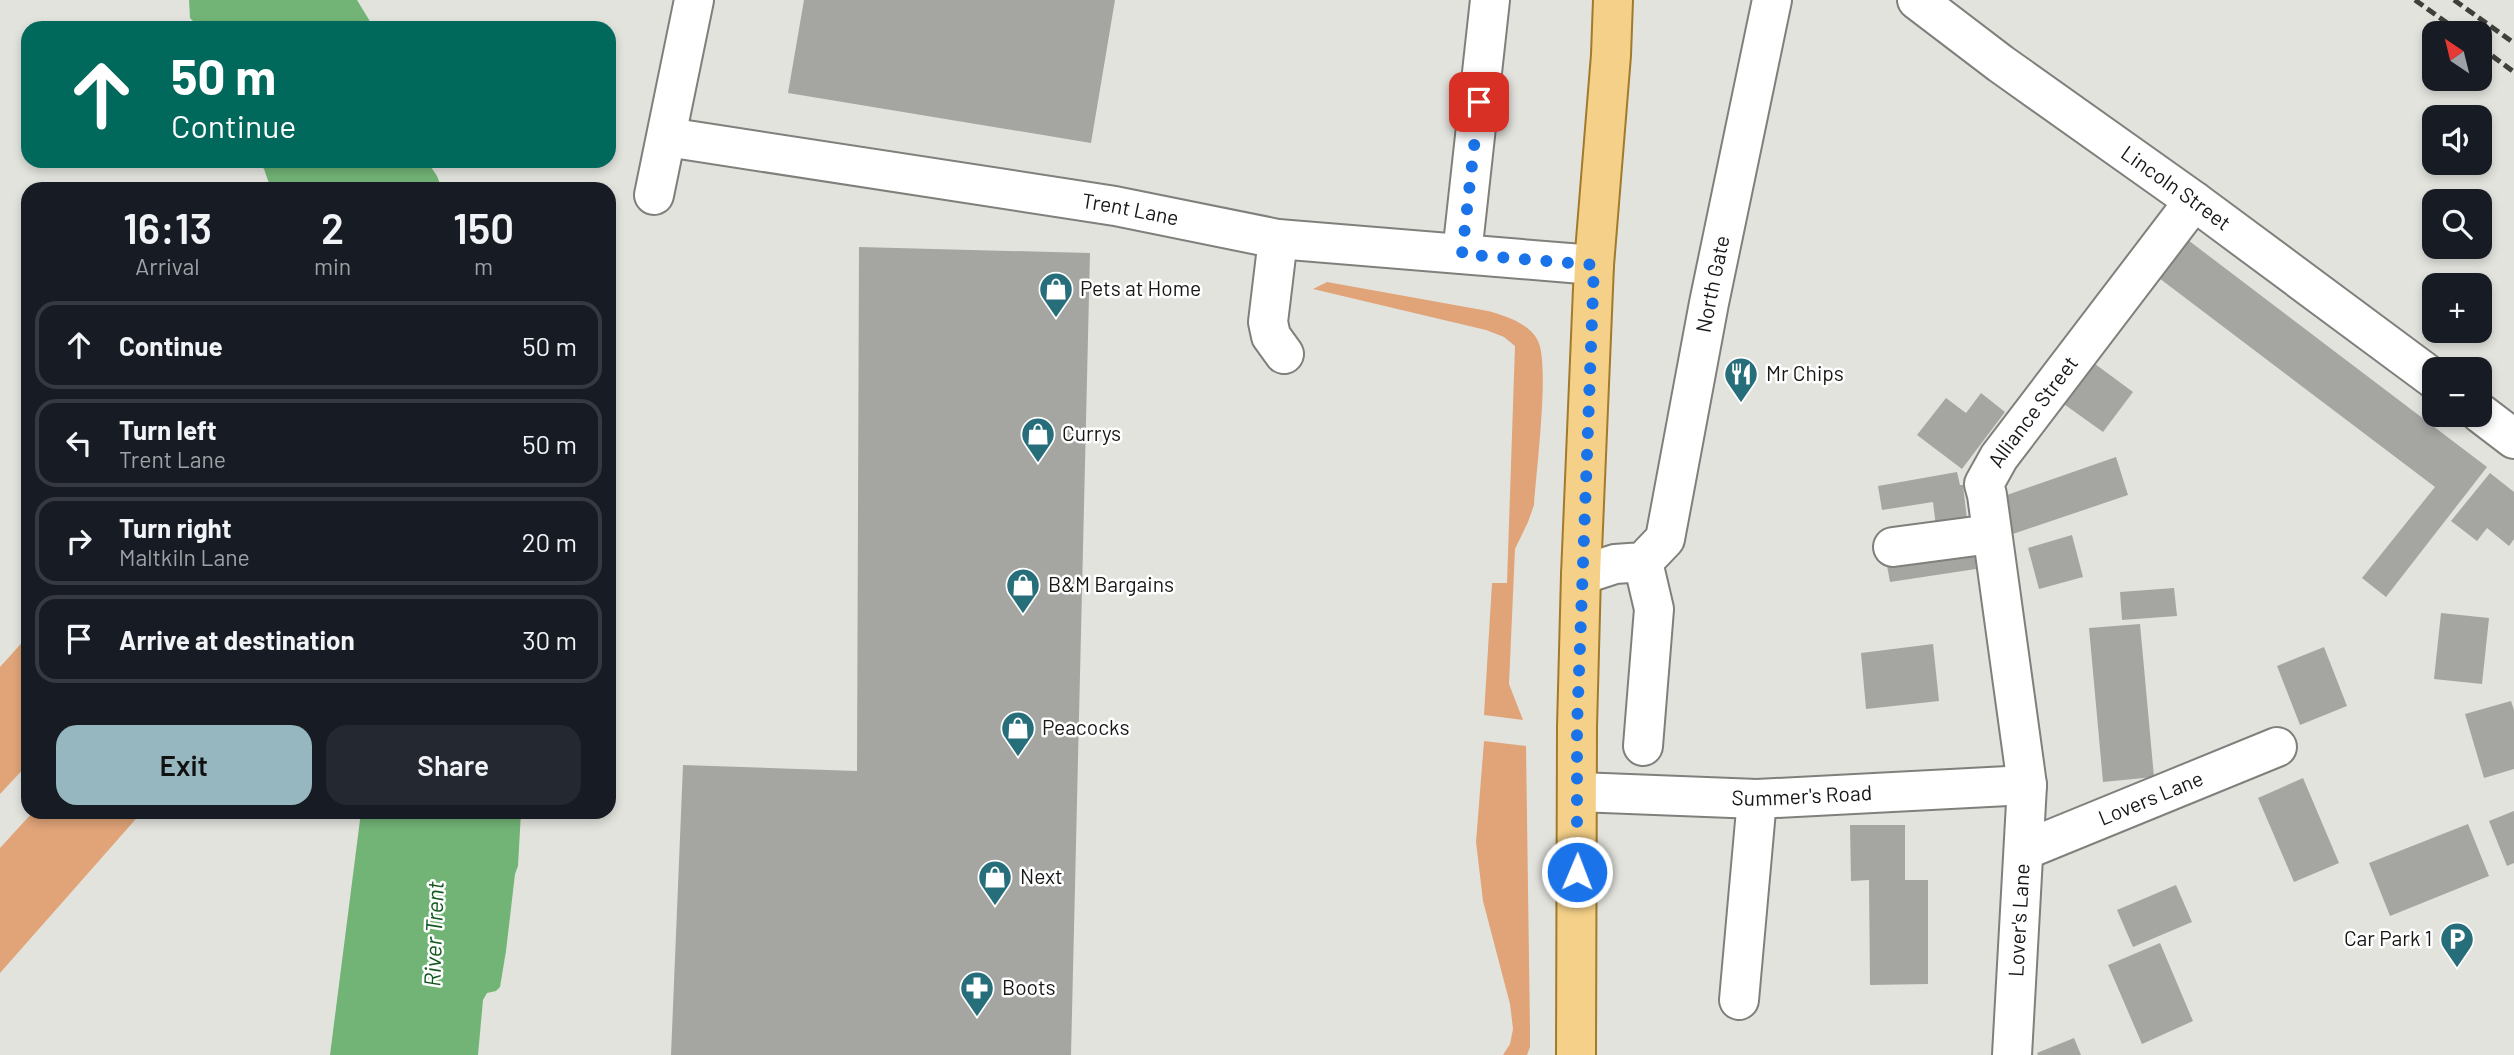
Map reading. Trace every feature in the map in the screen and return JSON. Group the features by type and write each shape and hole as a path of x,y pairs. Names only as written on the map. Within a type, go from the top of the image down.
{"main road":[{"path":"1576,1055 1577,727 1581,575 1594,265 1613,0"}],"street":[{"path":"654,195 694,0"},
{"path":"1462,254 1490,0"},
{"name":"North Gate","path":"1643,562 1665,539 1709,303 1772,0"},
{"name":"Lincoln Street","path":"1917,0 2422,370"},
{"name":"Trent Lane","path":"667,136 1115,206 1278,239 1594,265"},
{"name":"Alliance Street","path":"2027,785 1987,495 1983,484 1999,457 2194,201"},
{"path":"1278,239 1268,322 1271,337 1284,354"},
{"path":"2492,422 2514,439"},
{"path":"1893,547 1991,534"},
{"path":"1581,575 1615,564 1643,562 1654,609 1643,746"},
{"name":"Lovers Lane","path":"2025,850 2258,747"},
{"name":"Summer's Road","path":"1578,792 1757,799 2027,785"},
{"name":"Lover's Lane","path":"2012,1055 2027,785"},
{"path":"1739,1000 1757,799"}],"shaded area":[{"path":"1327,282 1488,311 1523,325 1538,341 1543,372 1543,395 1534,505 1515,549 1509,684 1523,720 1484,715 1492,583 1507,583 1515,346 1504,337 1486,330 1313,289"},
{"path":"21,644 21,772 0,794 0,667"},
{"path":"1484,741 1526,746 1530,1029 1527,1055 1503,1055 1510,1044 1513,1029 1510,1004 1483,901 1476,842"},
{"path":"27,819 136,819 0,973 0,848"}],"water":[{"path":"189,0 357,0 370,21 193,21 190,18"},
{"path":"432,168 439,182 269,182 264,169"},
{"name":"River Trent","path":"360,819 521,819 518,866 500,987 487,993 483,1000 478,1055 330,1055"}],"building":[{"path":"804,0 1115,0 1091,143 788,93"},
{"path":"2184,237 2422,418 2422,427 2434,427 2487,467 2386,597 2362,578 2435,487 2155,275"},
{"path":"859,247 1090,253 1071,1055 671,1055 683,765 857,771"},
{"path":"2091,361 2133,392 2103,432 2061,402"},
{"path":"1981,393 2005,412 1962,469 1917,435 1946,398 1966,413"},
{"path":"2116,457 2128,495 2007,536 2004,496"},
{"path":"1957,472 1960,485 1963,485 1968,528 1972,528 1976,569 1890,582 1886,560 1937,535 1933,502 1882,510 1878,486"},
{"path":"2490,473 2514,492 2514,539 2509,546 2487,528 2477,541 2451,521"},
{"path":"2072,535 2083,577 2039,589 2028,548"},
{"path":"2174,588 2177,616 2122,620 2120,592"},
{"path":"2441,613 2489,618 2482,684 2434,679"},
{"path":"2140,624 2154,777 2103,782 2089,628"},
{"path":"1933,644 1939,701 1866,709 1861,653"},
{"path":"2324,647 2347,706 2300,725 2277,666"},
{"path":"2511,701 2514,710 2514,769 2484,778 2465,714"},
{"path":"2303,778 2339,863 2294,882 2258,798"},
{"path":"2514,811 2514,863 2507,866 2489,821"},
{"path":"2468,824 2489,876 2390,916 2369,863"},
{"path":"1850,825 1905,825 1905,880 1928,880 1928,984 1870,985 1869,880 1851,881"},
{"path":"2176,885 2192,922 2133,947 2117,910"},
{"path":"2160,943 2193,1021 2142,1044 2108,965"},
{"path":"2074,1038 2081,1055 2037,1053"}],"railway":[{"path":"2415,0 2444,21"},
{"path":"2454,0 2514,43"},
{"path":"2492,56 2514,72"}],"place":[{"name":"Pets at Home","path":"1056,319"},
{"name":"Mr Chips","path":"1741,404"},
{"name":"Currys","path":"1038,464"},
{"name":"B&M Bargains","path":"1023,615"},
{"name":"Peacocks","path":"1018,758"},
{"name":"Next","path":"995,907"},
{"name":"Car Park 1","path":"2457,969"},
{"name":"Boots","path":"977,1018"}],"route":[{"path":"1479,102 1462,254 1594,265 1581,575 1577,872"}]}
